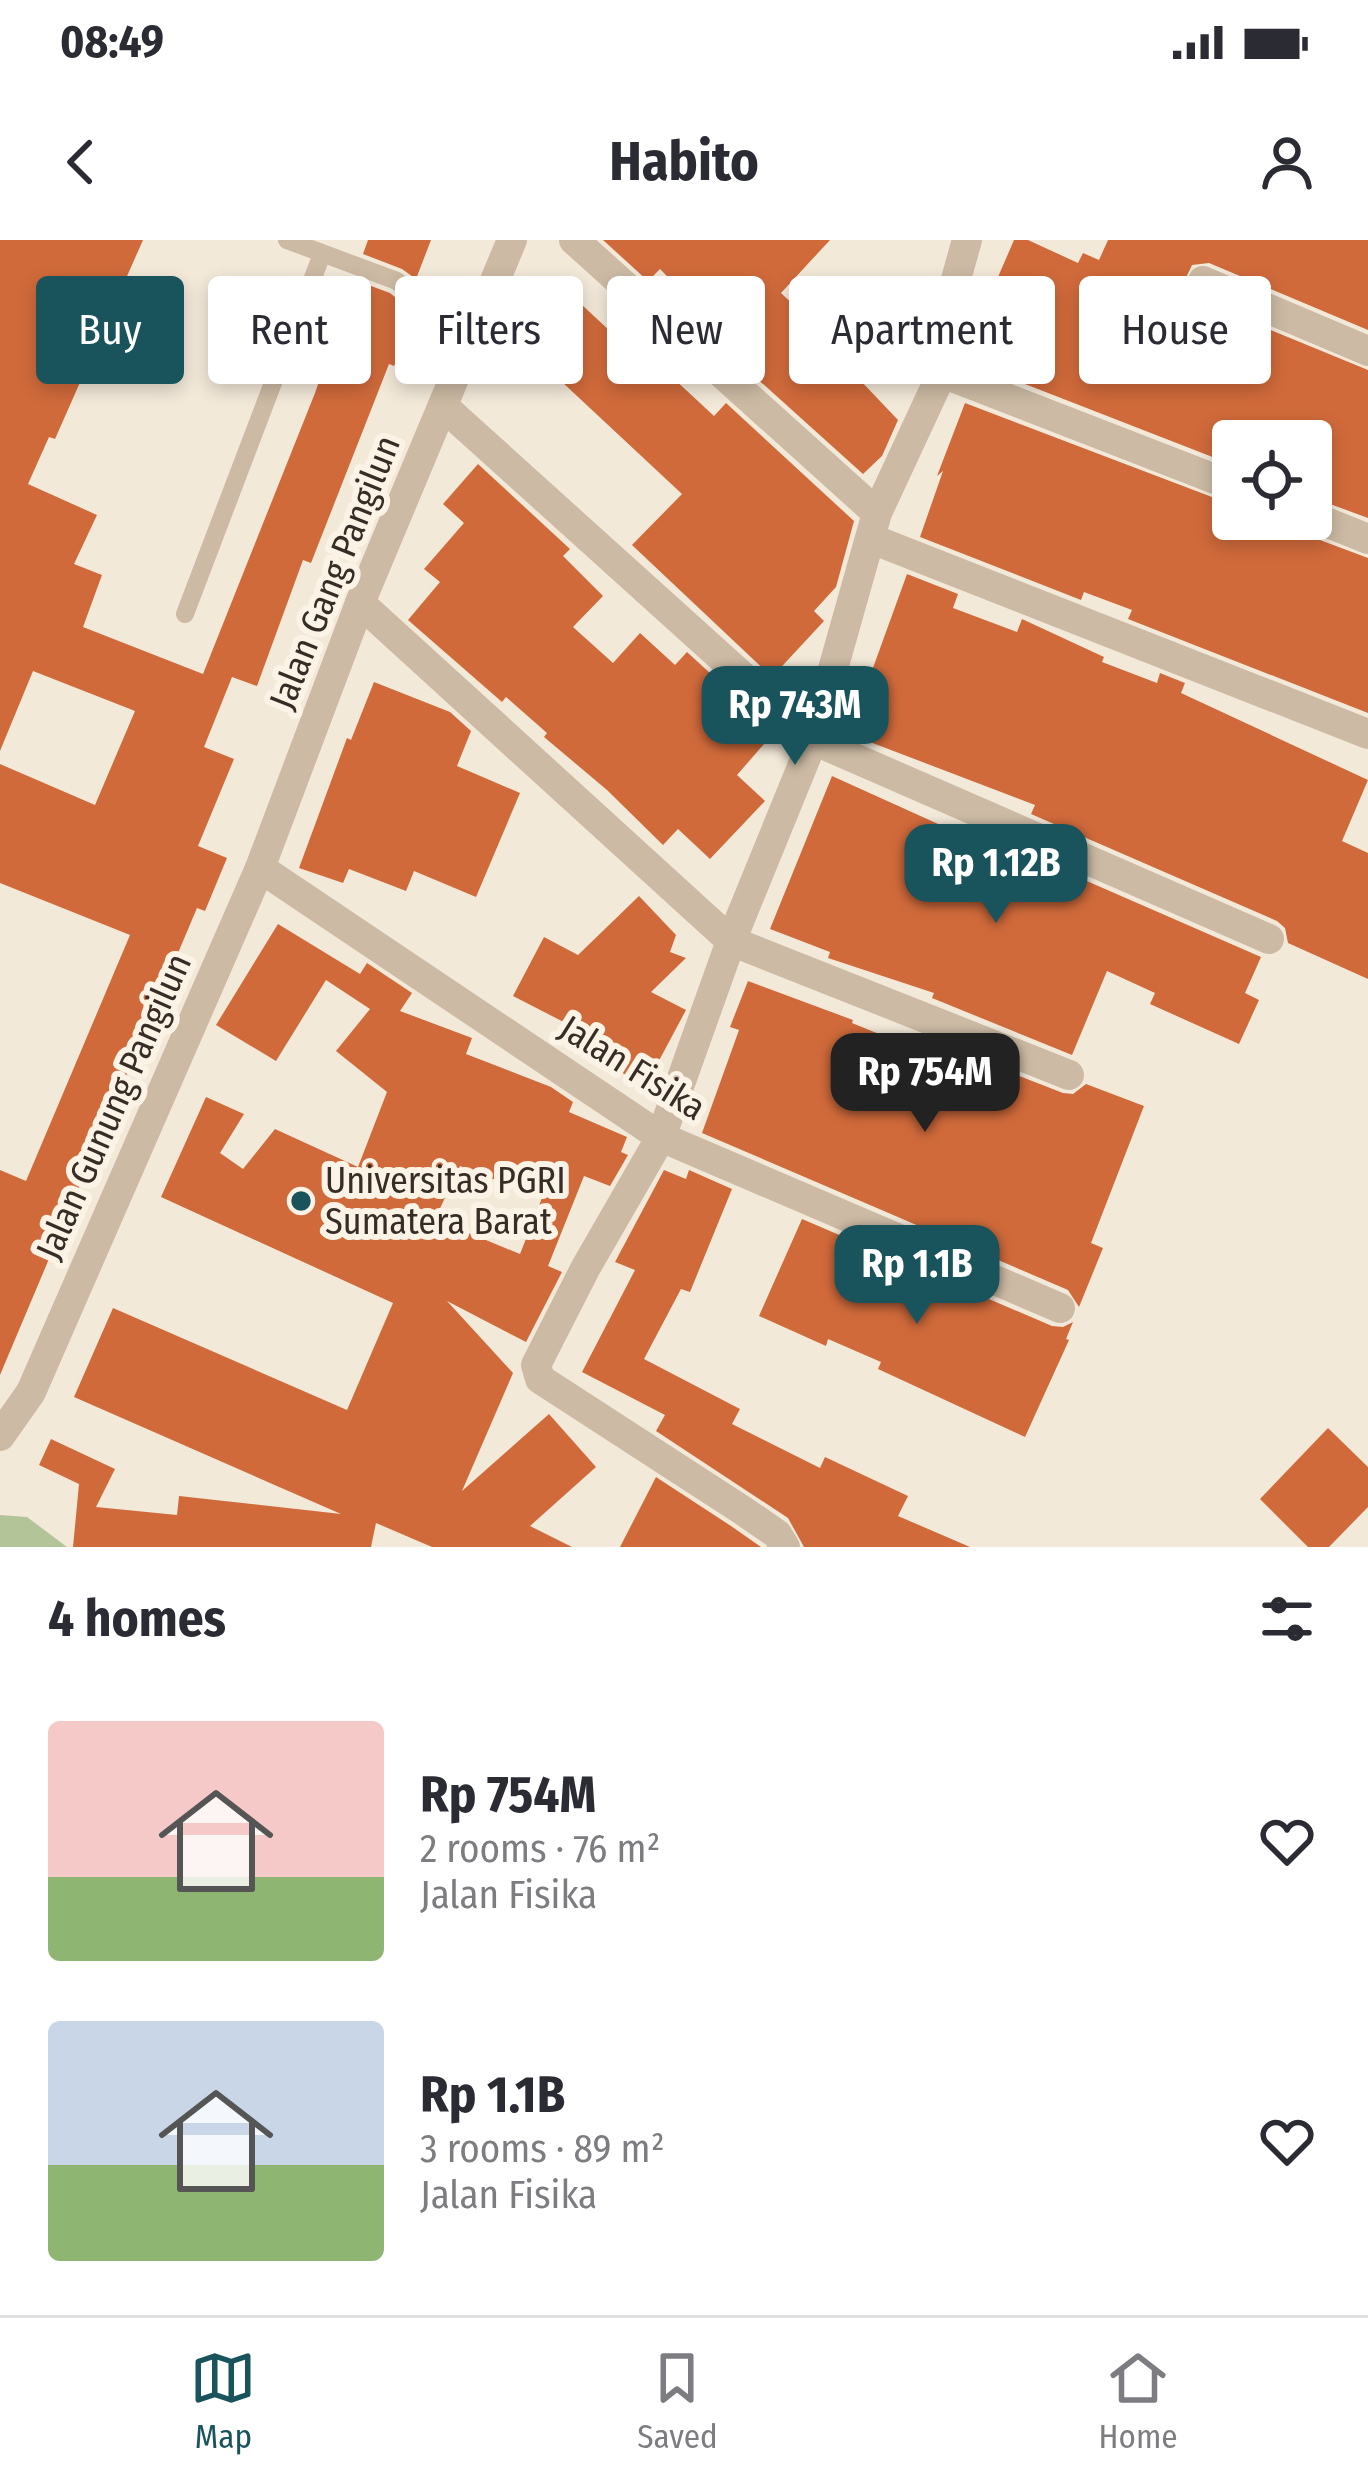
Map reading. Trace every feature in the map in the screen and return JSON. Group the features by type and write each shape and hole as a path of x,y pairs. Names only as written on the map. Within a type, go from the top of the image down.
{"street":[{"name":"Jalan Gang Pangilun","path":"497,276 512,240"},
{"path":"574,240 875,526 1368,734"},
{"path":"957,276 967,240"},
{"path":"1271,310 1368,351"},
{"name":"Jalan Gang Pangilun","path":"260,868 360,603 453,384"},
{"path":"785,1547 777,1534 572,1401 537,1372 540,1356 586,1267 661,1137 731,941 813,740 875,526 938,384"},
{"path":"968,384 1212,478"},
{"path":"444,407 813,740 1269,939"},
{"path":"1332,525 1368,538"},
{"path":"360,603 731,941 1070,1075"},
{"name":"Jalan Fisika","path":"260,868 661,1137 1060,1308"},
{"name":"Jalan Gunung Pangilun","path":"0,1436 31,1392 260,868"}],"lane":[{"path":"287,240 395,280"},
{"path":"185,614 322,254"}],"green space":[{"path":"0,1515 27,1517 67,1547 0,1547"}],"building":[{"path":"0,240 143,240 127,276 36,276 36,384 79,384 28,484 97,515 74,564 102,575 83,627 203,674 318,384 371,384 371,286 395,297 395,364 389,364 311,563 303,560 257,686 232,677 204,747 234,759 198,846 227,858 205,911 197,908 0,1375 0,1170 26,1181 130,935 0,883 0,764 95,805 135,711 33,671 0,751"},
{"path":"368,240 431,240 417,276 363,254"},
{"path":"603,240 830,240 797,276 789,276 781,293 789,301 789,384 864,384 898,420 882,456 863,474 763,384 765,276 667,276 660,269 653,276 643,276"},
{"path":"1014,240 1028,240 1078,263 1083,253 1099,260 1108,240 1368,240 1368,330 1271,289 1271,276 1240,276 1209,263 1192,265 1187,276 1079,276 1079,384 1271,384 1271,330 1368,370 1368,518 1332,505 1332,420 1212,420 1212,457 1025,384 1055,384 1055,276 998,276"},
{"path":"583,306 607,328 607,384 680,384 714,416 726,403 854,521 836,587 814,611 824,621 772,677 632,545 682,494 564,384 583,384"},
{"path":"965,403 1212,497 1212,540 1320,540 1368,558 1368,713 1128,619 1132,610 1084,592 1081,600 920,537 943,471 937,476"},
{"path":"478,464 570,549 563,556 603,596 573,627 613,663 640,633 675,665 687,652 760,719 752,739 764,744 737,775 765,801 710,859 678,829 663,845 544,737 547,733 506,697 502,702 408,620 440,582 424,569 464,523 443,504"},
{"path":"907,574 958,594 953,608 1017,632 1022,619 1104,657 1102,662 1157,683 1160,673 1185,683 1181,693 1368,780 1342,841 1368,853 1368,979 1288,943 1285,928 1277,921 1031,814 1035,805 849,734"},
{"path":"374,682 450,712 471,731 457,766 520,793 476,897 414,871 406,891 349,869 343,883 299,868 347,738 351,740"},
{"path":"832,776 1261,957 1245,993 1259,1000 1239,1044 1150,1004 1155,993 1107,971 1072,1055 932,998 934,993 828,958 830,952 770,929"},
{"path":"639,896 676,935 670,952 686,958 651,992 686,1010 646,1085 579,1051 587,1034 513,996 544,937 578,955"},
{"path":"278,924 360,974 367,963 412,993 400,1011 472,1038 466,1054 551,1087 573,1102 569,1112 627,1137 621,1152 628,1155 610,1186 584,1176 548,1266 562,1272 526,1342 447,1301 513,1373 462,1491 549,1414 596,1467 530,1526 572,1547 432,1547 376,1523 371,1547 73,1547 79,1484 39,1465 51,1439 115,1469 96,1507 177,1515 179,1496 341,1514 74,1397 113,1308 347,1410 393,1303 161,1197 206,1097 244,1114 220,1153 243,1169 275,1129 358,1167 387,1092 336,1051 370,1009 326,980 276,1061 216,1025","holes":["460,1166 542,1198 520,1254 435,1219"]},
{"path":"748,981 963,1068 998,1078 1001,1069 1063,1093 1073,1094 1086,1084 1144,1106 1091,1243 1103,1248 1079,1307 1068,1290 702,1133 739,1030 730,1027"},
{"path":"664,1170 686,1179 689,1170 732,1189 690,1292 681,1289 644,1359 740,1409 732,1424 820,1468 825,1457 908,1496 898,1516 970,1547 804,1547 788,1518 656,1431 665,1415 582,1372 635,1270 615,1262"},
{"path":"802,1219 1052,1326 1073,1322 1025,1437 878,1369 881,1362 828,1339 826,1346 759,1316"},
{"path":"1328,1428 1368,1467 1368,1507 1329,1547 1308,1547 1260,1499"},
{"path":"656,1477 731,1526 761,1547 620,1547"}],"place":[{"name":"Universitas PGRI Sumatera Barat","path":"301,1201"}]}
